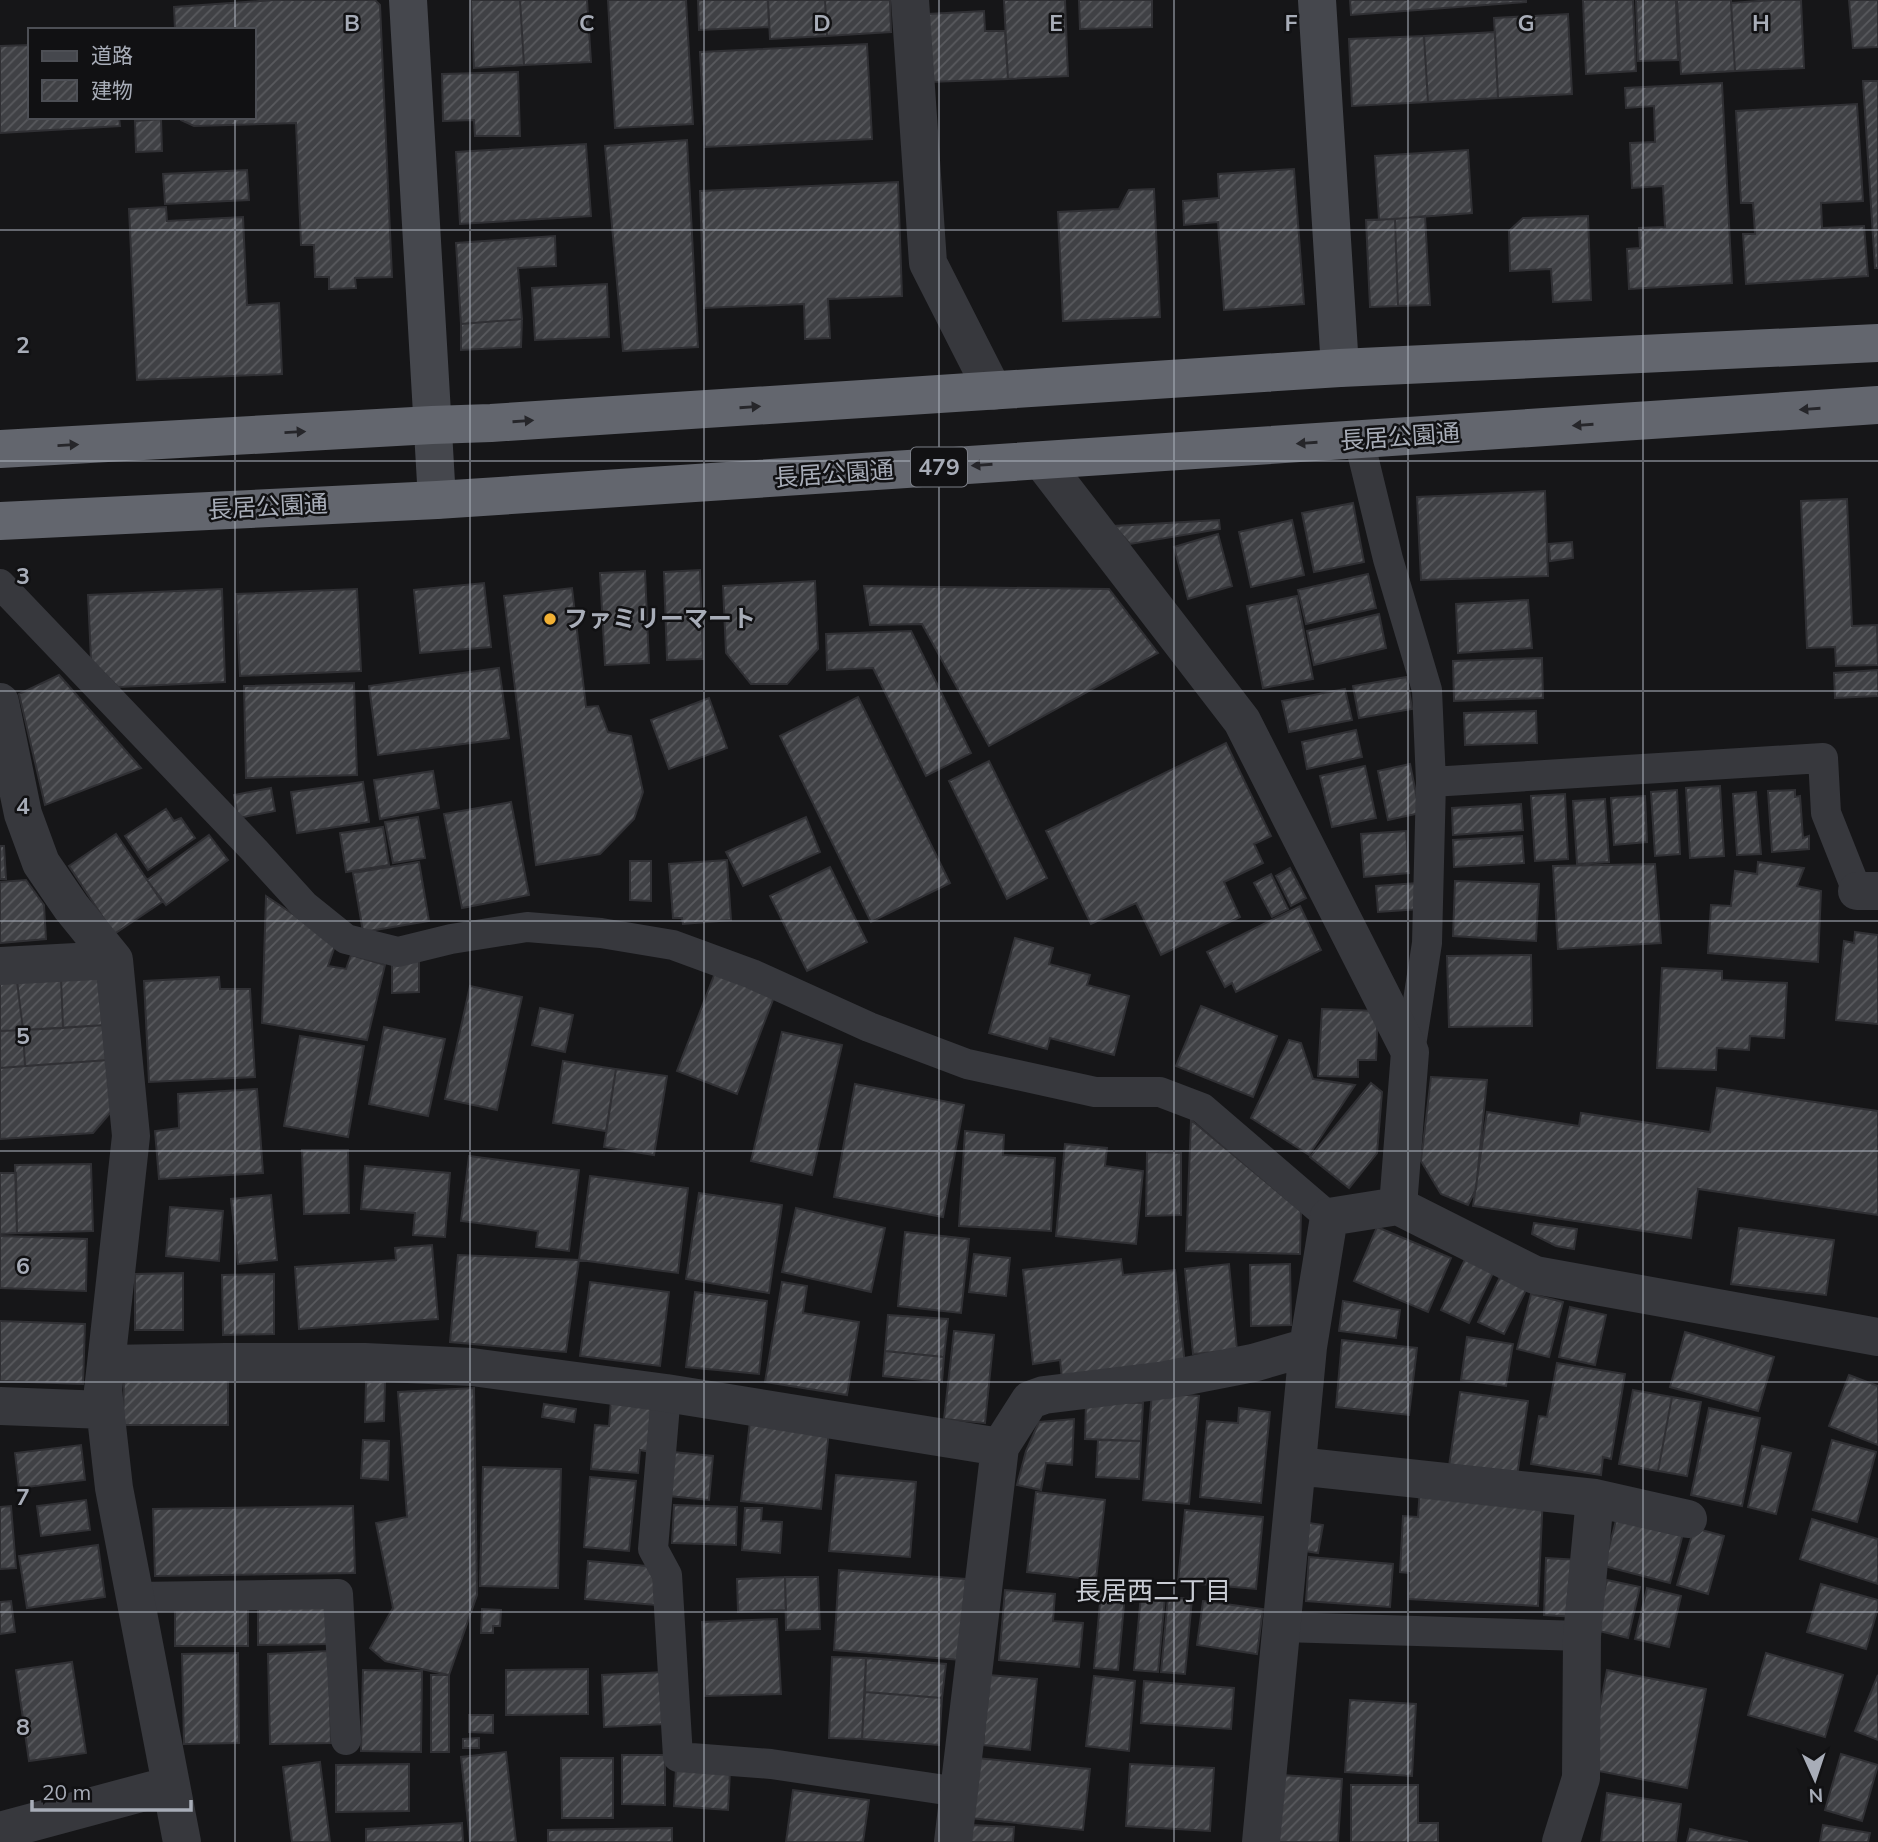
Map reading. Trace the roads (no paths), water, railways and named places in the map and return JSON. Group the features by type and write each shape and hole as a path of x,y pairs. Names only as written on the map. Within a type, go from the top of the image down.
{"highway":[{"path":"0,449 491,424 1340,368 1878,343"},
{"name":"長居公園通","path":"0,521 437,500 1878,405"}],"street":[{"path":"408,0 437,500"},
{"path":"910,0 928,263 993,391"},
{"path":"1317,0 1340,368"},
{"path":"1042,461 1242,721 1410,1052 1398,1206"},
{"path":"0,702 23,814 41,863 71,907 114,960 131,1136 103,1390 114,1488 183,1842"},
{"path":"0,966 114,960"},
{"path":"1261,1842 1308,1346 1329,1217 1398,1206 1535,1275 1878,1337"},
{"path":"953,1842 1000,1447 1030,1400 1044,1395 1166,1380 1253,1363 1308,1346"},
{"path":"106,1364 365,1362 472,1367 666,1392 1000,1447"},
{"path":"0,1406 105,1410"},
{"path":"1297,1466 1595,1498 1688,1519"},
{"path":"1561,1842 1581,1778 1582,1636 1595,1498"},
{"path":"0,1831 172,1785"}],"lane":[{"path":"1359,440 1388,559 1427,690 1431,782 1427,943 1410,1052"},
{"path":"0,584 305,906 346,939 398,952 451,939 527,927 601,933 673,945 752,974 869,1027 967,1064 1095,1092 1160,1092 1202,1108 1329,1217"},
{"path":"1431,782 1823,758 1826,813 1867,891"},
{"path":"666,1392 653,1549 667,1575 678,1757 771,1764 959,1792"},
{"path":"135,1597 338,1594 346,1740"},
{"path":"1282,1627 1582,1636"}],"place":[{"name":"ファミリーマート","path":"550,619"}],"district":[{"name":"長居西二丁目","path":"1153,1591"}]}
